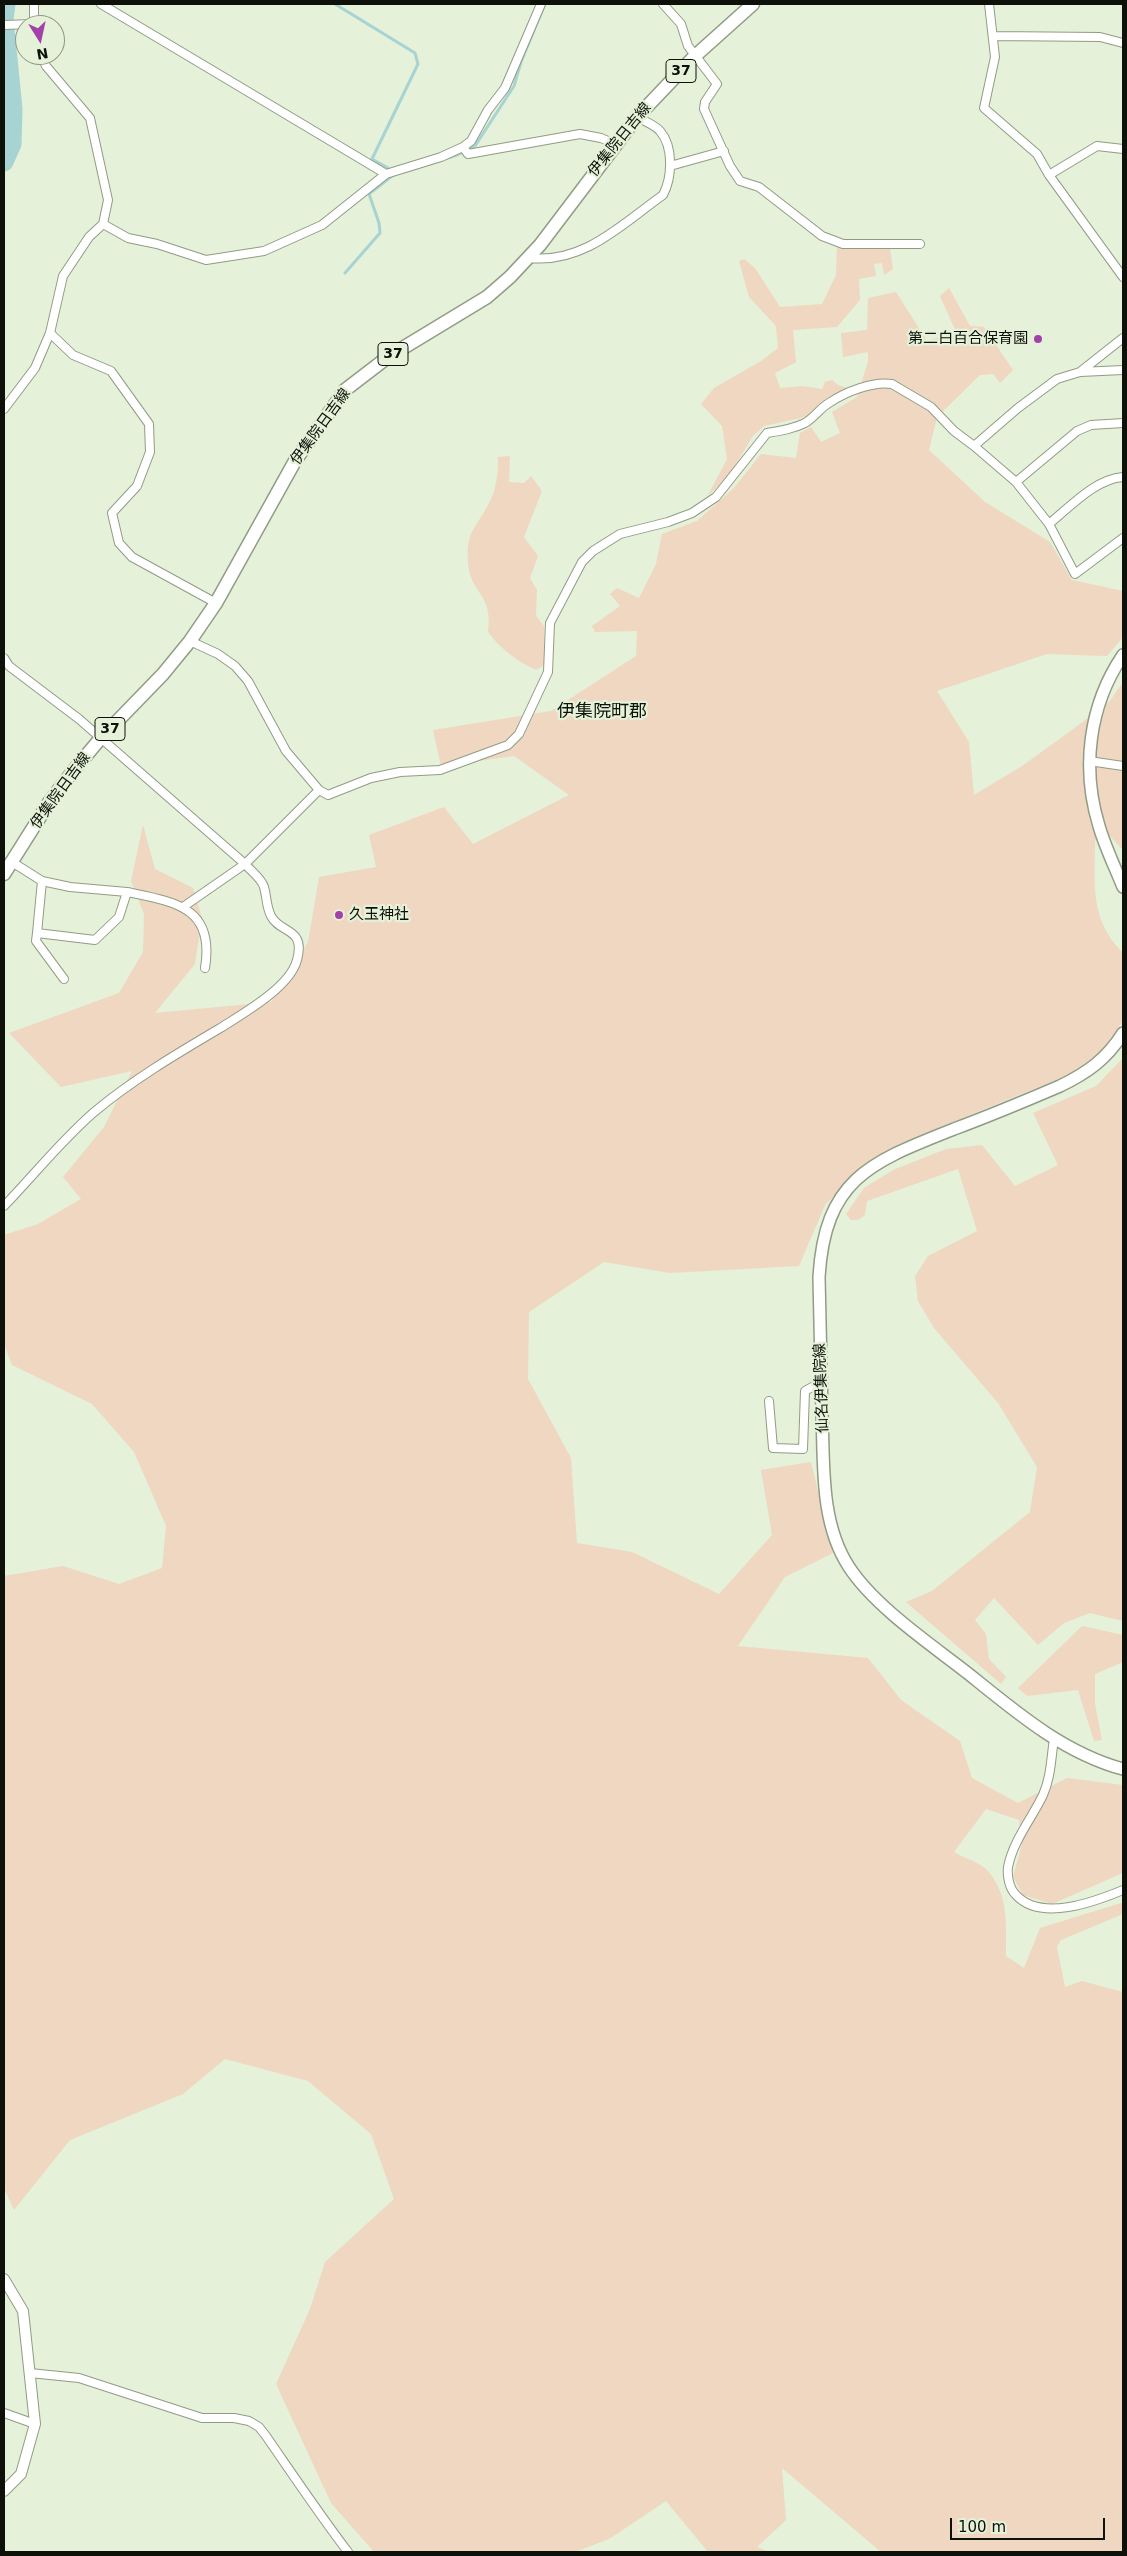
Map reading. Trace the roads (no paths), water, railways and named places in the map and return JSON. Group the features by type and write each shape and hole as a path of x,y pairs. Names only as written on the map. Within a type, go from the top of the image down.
{"main road":[{"name":"伊集院日吉線","path":"4,874 50,801 100,739 163,674 190,641 216,603 295,461 346,390 388,357 487,297 529,258 636,117 695,56 754,4"},
{"path":"1123,655 1102,692 1094,720 1089,761 1099,827 1123,886"},
{"name":"仙名伊集院線","path":"1123,1033 1108,1054 1084,1074 1060,1086 897,1152 862,1172 851,1183 836,1206 829,1222 820,1258 821,1382 826,1502 835,1538 849,1567 867,1590 888,1609 1005,1703 1054,1739 1088,1757 1123,1769"}],"street":[{"path":"100,4 386,174"},
{"path":"102,224 128,238 157,244 206,260 264,251 322,225 386,174 465,150 472,141 488,110 505,88 540,4"},
{"path":"662,4 681,24 688,46 716,84 705,102 704,109 730,166 740,181 759,187 822,236 843,244 920,244"},
{"path":"989,4 994,36 995,67 984,108 1037,154 1049,175 1123,277"},
{"path":"994,36 1100,37 1123,43"},
{"path":"4,409 35,368 50,333 63,276 89,238 102,224 108,200 94,129 83,107 46,65"},
{"path":"529,258 542,260 592,247 664,195 670,166 666,146 659,130 636,117"},
{"path":"465,150 468,154 580,134 601,138 615,144"},
{"path":"1049,175 1097,146 1123,149"},
{"path":"670,166 724,151"},
{"path":"50,333 73,355 111,371 149,424 150,452 137,486 112,514 119,543 132,557 216,603"},
{"path":"1080,372 1123,338"},
{"path":"974,446 1018,408 1057,379 1080,372 1123,370"},
{"path":"190,641 218,654 242,674 286,751 319,790 328,795 372,778 400,772 440,770 508,745 520,734 548,672 550,623 582,562 593,551 620,534 668,522 692,513 716,497 767,433 792,429 807,422 828,403 851,392 885,383 892,384 932,407 954,431 1016,482 1049,524 1075,574 1123,538"},
{"path":"1016,482 1077,431 1091,425 1123,423"},
{"path":"1049,524 1098,485 1111,478 1123,477"},
{"path":"4,658 9,666 79,719 244,864 264,886 266,904 272,919 288,929 297,939 299,950 297,962 282,984 246,1012 160,1065 94,1112 57,1147 4,1206"},
{"path":"1089,761 1123,766"},
{"path":"183,907 244,864 319,790"},
{"path":"12,862 42,881 70,887 127,892 175,903 183,907 200,921 206,939 208,954 205,968"},
{"path":"42,881 36,941 64,979"},
{"path":"37,933 95,940 119,917 127,892"},
{"path":"769,1402 773,1448 803,1450 805,1391 821,1382"},
{"path":"1054,1739 1050,1776 1043,1796 1014,1850 1008,1866 1008,1880 1013,1893 1023,1903 1045,1910 1094,1902 1123,1890"},
{"path":"4,2279 23,2310 35,2424 21,2474 4,2491"},
{"path":"30,2373 79,2378 202,2418 234,2418 249,2421 259,2427 266,2436 348,2552"},
{"path":"4,2412 35,2424"}],"waterway":[{"path":"4,162 12,144 13,109 4,19 6,4"},
{"path":"335,4 415,53 418,64 372,159 388,168"},
{"path":"407,171 457,155 475,146 514,86 521,62 545,4"},
{"path":"345,273 380,233 379,223 369,194 392,176"}],"place":[{"name":"第二白百合保育園","path":"1038,339"},
{"name":"久玉神社","path":"339,915"}],"district":[{"name":"伊集院町郡","path":"602,712"}]}
